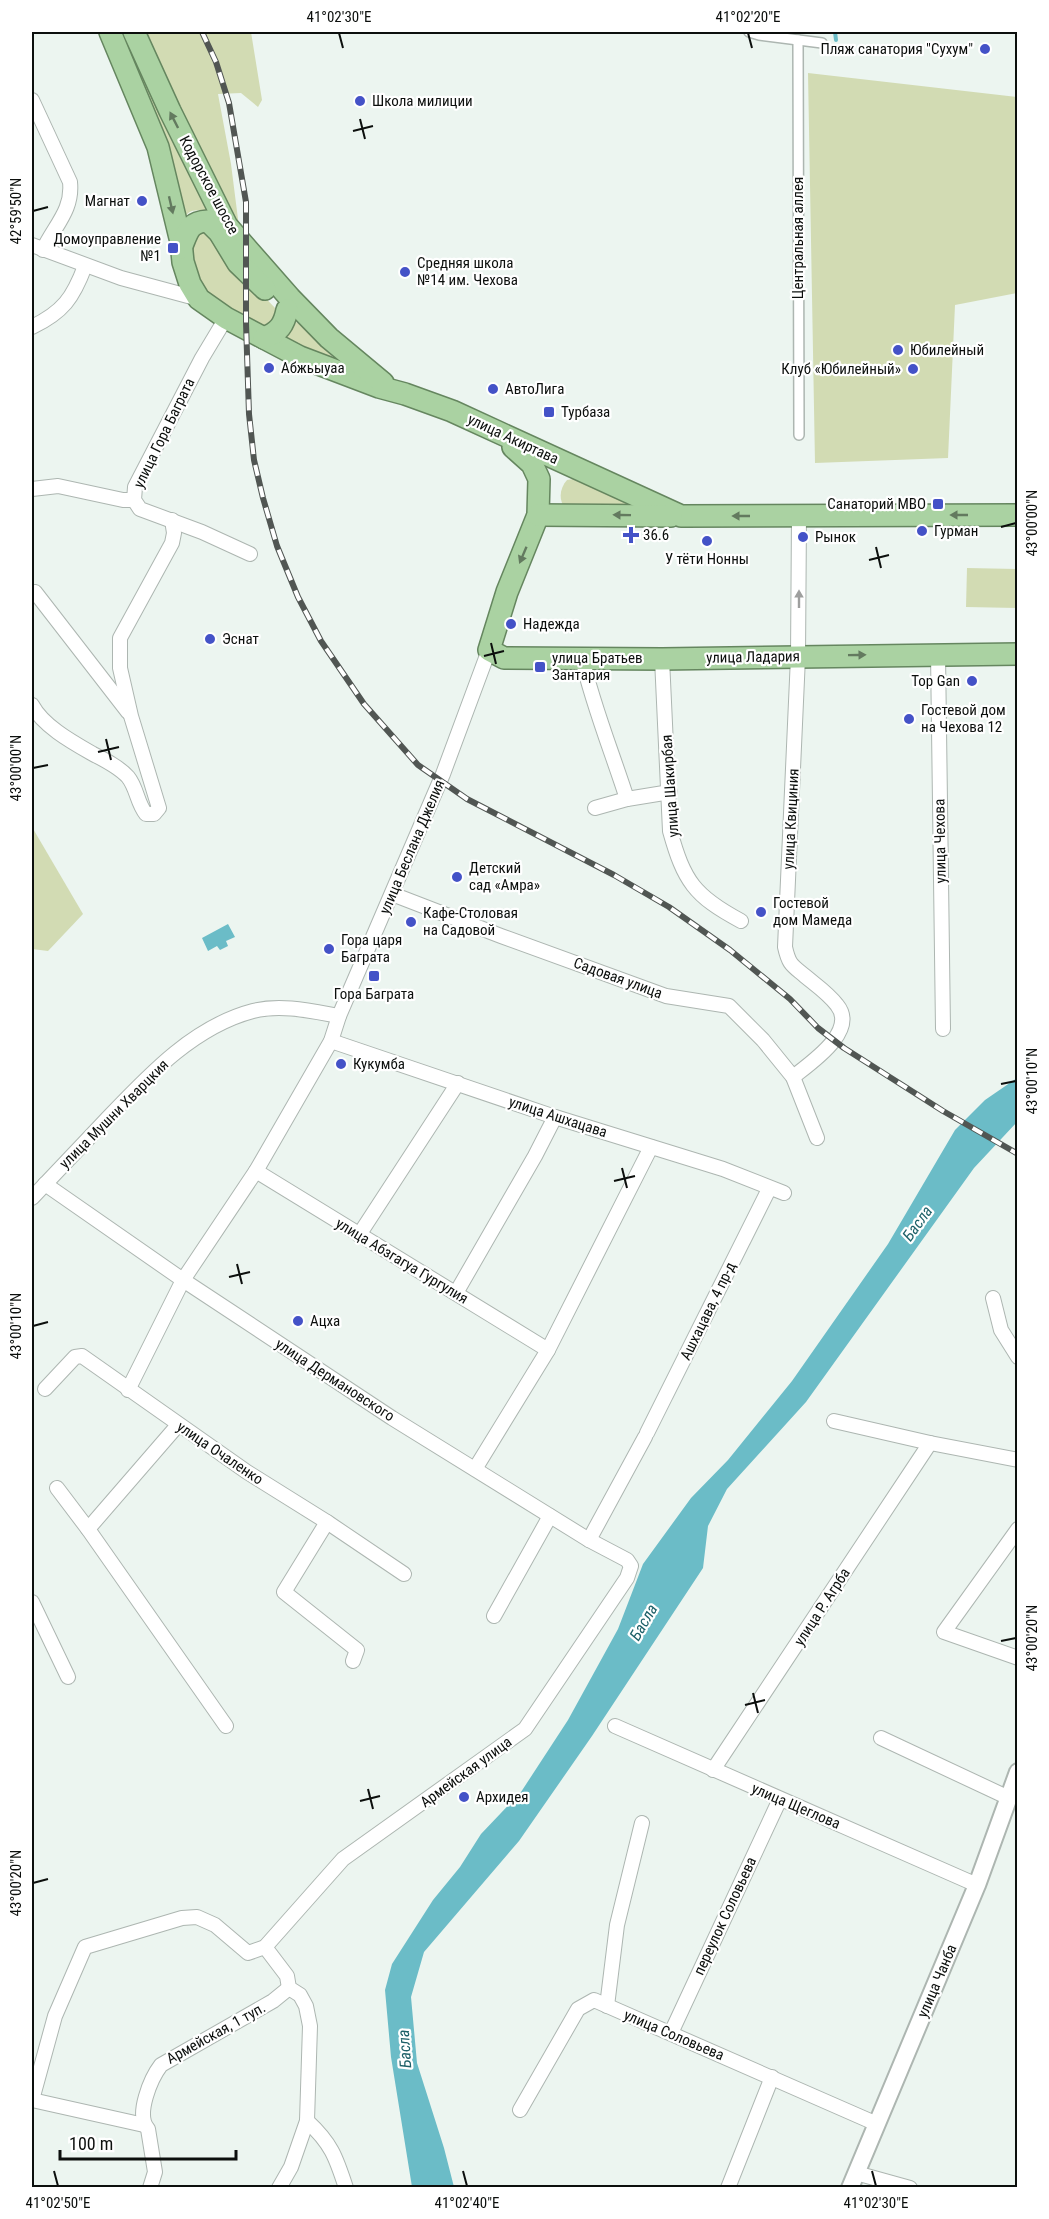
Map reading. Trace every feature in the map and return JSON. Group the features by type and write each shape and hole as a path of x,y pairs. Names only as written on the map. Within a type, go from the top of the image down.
{"highway":[{"name":"Кодорское шоссе","path":"110,32 158,147 183,262 190,284 199,299"},
{"name":"Кодорское шоссе","path":"134,32 227,226 290,298 339,346 394,390"},
{"path":"199,168 204,193 219,232 238,263 287,310 312,330 339,346"},
{"path":"181,248 189,228 198,221 208,220 219,232"},
{"name":"улица Акиртава","path":"199,299 226,318 325,368 452,411 681,516 1017,515"},
{"path":"264,338 279,330 285,322 287,310"},
{"name":"улица Беслана Джелия","path":"489,650 507,592 538,515 539,479 532,464 497,433"},
{"path":"538,515 681,516"},
{"name":"улица Ладария","path":"489,650 504,658 1017,654"}],"street":[{"path":"749,32 822,42"},
{"name":"Центральная аллея","path":"798,40 799,435"},
{"path":"32,100 70,182 71,196 65,214 37,247"},
{"name":"улица Акиртава","path":"37,247 121,278 199,299"},
{"path":"32,327 60,310 77,287 85,266"},
{"name":"улица Гора Баграта","path":"226,318 202,358 135,487 134,500 140,509 172,520 250,554"},
{"path":"32,489 58,486 123,500 134,500"},
{"name":"улица Квициния","path":"793,1077 822,1054 841,1030 843,1017 838,1005 788,962 785,947 798,657 799,516"},
{"path":"32,705 53,728 113,765 128,777 135,789 140,807 146,814 154,814 159,808 131,716 120,668 120,638 172,543 174,533 172,520"},
{"path":"35,592 131,716"},
{"name":"улица Беслана Джелия","path":"129,1390 183,1280 256,1171 331,1041 339,1016 443,774 489,650"},
{"name":"улица Чехова","path":"938,653 943,1029"},
{"path":"582,658 590,694 627,799"},
{"name":"улица Шакирбая","path":"662,658 670,792 670,831 677,857 688,882 700,895 741,921"},
{"path":"595,808 627,799 670,792"},
{"name":"Садовая улица","path":"392,894 666,996 729,1006 763,1040 793,1077 817,1138"},
{"name":"улица Мушни Хварцкия","path":"32,1198 144,1079 179,1049 212,1028 253,1011 293,1008 339,1016"},
{"name":"улица Ашхацава","path":"331,1041 555,1117 723,1169 784,1193"},
{"path":"359,1235 458,1083"},
{"path":"456,1293 555,1117"},
{"path":"475,1469 548,1350 651,1147"},
{"name":"улица Абзгагуа Гургулия","path":"256,1171 548,1350"},
{"name":"улица Дермановского","path":"45,1184 183,1280 392,1418 589,1540 627,1560 631,1566"},
{"name":"Ашхацава, 4 пр-д","path":"589,1540 646,1435 769,1189"},
{"path":"993,1298 1001,1330 1017,1357"},
{"name":"улица Очаленко","path":"45,1389 75,1357 82,1356 247,1472 404,1574"},
{"path":"834,1421 1017,1460"},
{"path":"88,1529 178,1425"},
{"name":"улица Р. Агрба","path":"713,1770 930,1443"},
{"path":"57,1488 226,1726"},
{"path":"494,1616 550,1516"},
{"path":"327,1522 284,1592 357,1650 353,1661"},
{"path":"1017,1529 944,1632 1017,1658"},
{"name":"Армейская улица","path":"265,1947 343,1859 525,1729 627,1578 631,1566"},
{"path":"32,1602 68,1677"},
{"name":"улица Щеглова","path":"615,1726 977,1885"},
{"path":"881,1738 1009,1798"},
{"name":"улица Чанба","path":"853,2180 977,1885 1017,1772"},
{"name":"переулок Соловьева","path":"671,2033 780,1799"},
{"path":"607,2006 616,1925 642,1823"},
{"path":"144,2125 32,2100 55,2016 85,1947 182,1918 197,1917 214,1925 248,1953 265,1947 287,1976 289,1988 300,1995 306,2006 309,2026 307,2121 291,2167 279,2187"},
{"name":"Армейская, 1 туп.","path":"150,2187 155,2172 148,2129 142,2118 152,2077 161,2064 273,2001 289,1988"},
{"name":"улица Соловьева","path":"520,2110 578,2008 594,2000 877,2124"},
{"path":"728,2187 772,2077"},
{"path":"307,2121 325,2138 340,2168 346,2187"},
{"path":"853,2180 910,2187"}],"green space":[{"path":"142,32 251,32 262,100 258,107 241,93 218,94 231,164 239,227"},
{"path":"140,61 205,205 206,211 191,211 182,222 130,67"},
{"path":"808,73 1017,97 1017,293 955,305 948,458 815,463"},
{"path":"191,232 211,232 228,259 276,309 278,320 263,331 210,297 199,282 189,244"},
{"path":"292,319 307,330 342,367 280,342"},
{"path":"573,479 650,511 565,508 561,501 561,490 567,480"},
{"path":"967,568 1017,569 1017,608 966,607"},
{"path":"32,827 83,914 48,951 32,949"}],"water":[{"path":"228,924 235,937 226,941 228,946 220,950 217,946 208,951 202,938"},
{"name":"Басла","path":"1017,1078 1017,1122 974,1168 806,1402 727,1489 708,1526 703,1568 592,1736 519,1841 424,1952 411,1997 417,2063 454,2187 412,2187 391,2057 385,1990 392,1964 433,1900 460,1867 481,1834 521,1792 568,1720 618,1629 643,1564 691,1498 728,1460 792,1381 888,1244 955,1130 985,1100"}],"waterway":[{"path":"835,32 836,40"}],"railway":[{"path":"202,32 216,62 229,103 246,202 249,414 254,460 263,498 277,546 298,597 321,641 364,704 418,765 467,799 614,875 669,907 730,950 790,999 818,1028 844,1048 943,1111 1018,1154"}],"place":[{"name":"Пляж санатория \"Сухум\"","path":"985,49"},
{"name":"Школа милиции","path":"360,101"},
{"name":"Магнат","path":"142,201"},
{"name":"Домоуправление №1","path":"173,248"},
{"name":"Средняя школа №14 им. Чехова","path":"405,272"},
{"name":"Юбилейный","path":"898,350"},
{"name":"Абжьыуаа","path":"269,368"},
{"name":"Клуб «Юбилейный»","path":"913,369"},
{"name":"АвтоЛига","path":"493,389"},
{"name":"Турбаза","path":"549,412"},
{"name":"Санаторий МВО","path":"938,504"},
{"name":"Гурман","path":"922,531"},
{"name":"36.6","path":"631,535"},
{"name":"Рынок","path":"803,537"},
{"name":"У тёти Нонны","path":"707,541"},
{"name":"Надежда","path":"511,624"},
{"name":"Эснат","path":"210,639"},
{"name":"улица Братьев Зантария","path":"540,667"},
{"name":"Top Gan","path":"972,681"},
{"name":"Гостевой дом на Чехова 12","path":"909,719"},
{"name":"Детский сад «Амра»","path":"457,877"},
{"name":"Гостевой дом Мамеда","path":"761,912"},
{"name":"Кафе-Столовая на Садовой","path":"411,922"},
{"name":"Гора царя Баграта","path":"329,949"},
{"name":"Гора Баграта","path":"374,976"},
{"name":"Кукумба","path":"341,1064"},
{"name":"Ацха","path":"298,1321"},
{"name":"Архидея","path":"464,1797"}]}
